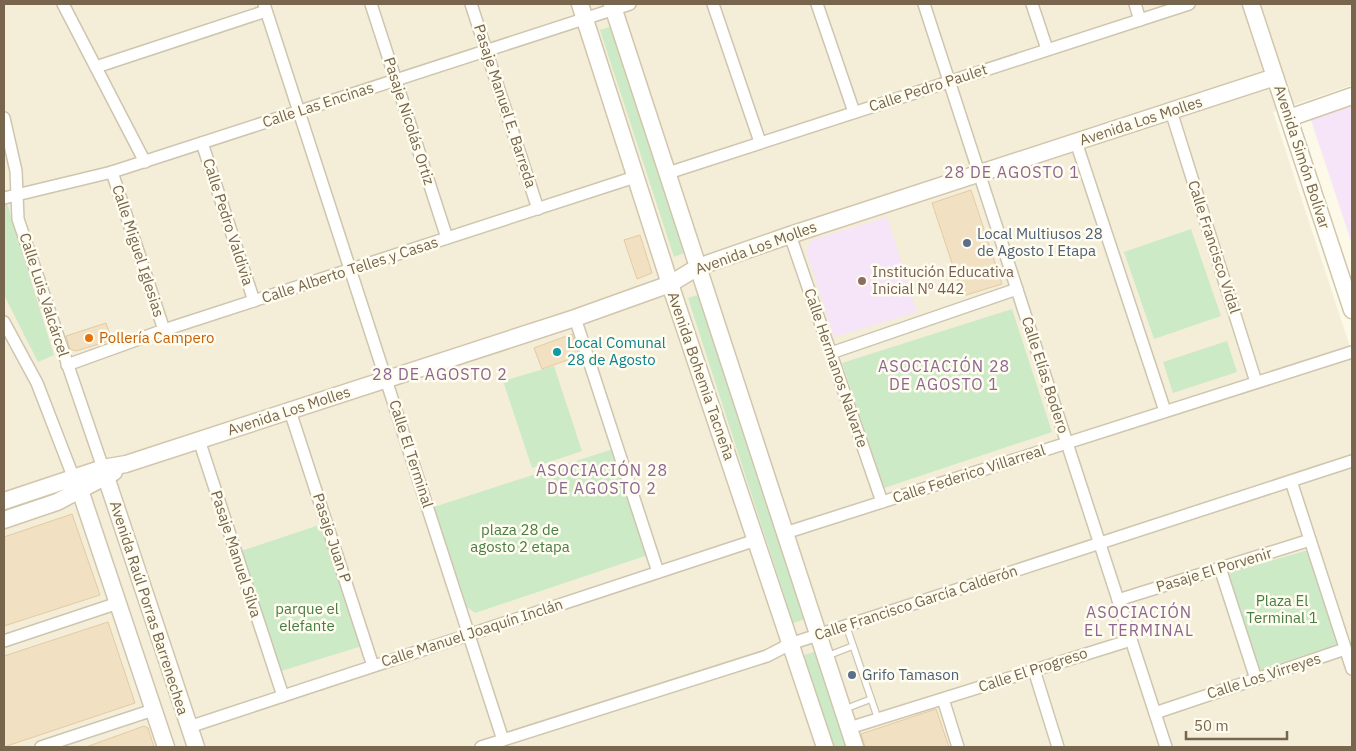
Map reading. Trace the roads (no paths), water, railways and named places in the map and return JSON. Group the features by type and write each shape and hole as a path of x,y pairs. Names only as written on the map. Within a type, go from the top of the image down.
{"street":[{"path":"63,4 145,162"},
{"name":"Pasaje Nicolás Ortiz","path":"371,4 447,238"},
{"name":"Pasaje Manuel E. Barreda","path":"471,4 538,209"},
{"name":"Calle Las Encinas","path":"4,198 112,172 145,162 486,51 583,11 630,4"},
{"path":"713,4 760,142"},
{"path":"817,4 854,112"},
{"name":"Calle Elías Bodero","path":"924,4 1166,747"},
{"path":"1032,4 1047,50"},
{"path":"1135,4 1140,20"},
{"name":"Calle Pedro Paulet","path":"668,173 1189,4"},
{"name":"Avenida Simón Bolívar","path":"1251,4 1352,310"},
{"name":"Avenida Bohemia Tacneña","path":"613,6 855,747"},
{"path":"96,67 265,8"},
{"name":"Calle El Terminal","path":"265,8 503,740"},
{"name":"Avenida Bohemia Tacneña","path":"583,11 670,284 825,747"},
{"name":"Avenida Los Molles","path":"4,501 76,484 126,464 575,318 670,284 698,267 790,235 980,175 1275,77"},
{"path":"1289,118 1352,96"},
{"name":"Calle Francisco Vidal","path":"1171,111 1256,382"},
{"name":"Calle Luis Valcárcel","path":"4,118 16,171 18,219 105,473"},
{"path":"1076,142 1165,411"},
{"name":"Calle Pedro Valdivia","path":"202,143 254,301"},
{"name":"Calle Miguel Iglesias","path":"112,172 164,330"},
{"name":"Calle Alberto Telles y Casas","path":"67,365 164,330 635,177"},
{"name":"Calle Hermanos Nalvarte","path":"790,235 882,502"},
{"path":"830,352 1017,290"},
{"path":"575,318 658,572"},
{"path":"4,322 37,383 76,484"},
{"name":"Calle Federico Villarreal","path":"785,532 1352,352"},
{"name":"Pasaje Juan P","path":"290,410 373,666"},
{"name":"Pasaje Manuel Silva","path":"199,440 282,696"},
{"name":"Calle Francisco García Calderón","path":"481,747 503,740 517,742 767,656 790,644 818,634 1352,461"},
{"name":"Avenida Raúl Porras Barrenechea","path":"105,473 196,747"},
{"path":"1291,481 1352,669"},
{"name":"Avenida Los Molles","path":"4,520 57,502 76,484"},
{"name":"Avenida Raúl Porras Barrenechea","path":"76,484 166,747"},
{"name":"Calle Manuel Joaquín Inclán","path":"189,727 756,540"},
{"name":"Pasaje El Porvenir","path":"1118,600 1310,540"},
{"path":"1220,568 1256,679"},
{"path":"4,641 118,603"},
{"name":"Calle El Progreso","path":"849,728 1131,640"},
{"name":"Calle Los Virreyes","path":"1155,712 1345,649"},
{"path":"1034,670 1058,747"},
{"path":"943,699 958,747"},
{"path":"41,747 64,744 154,710"}],"lane":[{"path":"846,626 878,719"},
{"path":"826,657 853,646"},
{"path":"843,710 871,699"}],"place":[{"name":"Local Multiusos 28 de Agosto I Etapa","path":"967,243"},
{"name":"Institución Educativa Inicial Nº 442","path":"862,281"},
{"name":"Pollería Campero","path":"89,338"},
{"name":"Local Comunal 28 de Agosto","path":"557,352"},
{"name":"Grifo Tamason","path":"852,675"}],"district":[{"name":"28 DE AGOSTO 1","path":"1012,172"},
{"name":"28 DE AGOSTO 2","path":"440,374"},
{"name":"ASOCIACIÓN 28 DE AGOSTO 1","path":"944,375"},
{"name":"ASOCIACIÓN 28 DE AGOSTO 2","path":"602,479"},
{"name":"ASOCIACIÓN EL TERMINAL","path":"1139,621"}],"park label":[{"name":"plaza 28 de agosto 2 etapa","path":"520,538"},
{"name":"Plaza El Terminal 1","path":"1282,610"},
{"name":"parque el elefante","path":"307,618"}]}
